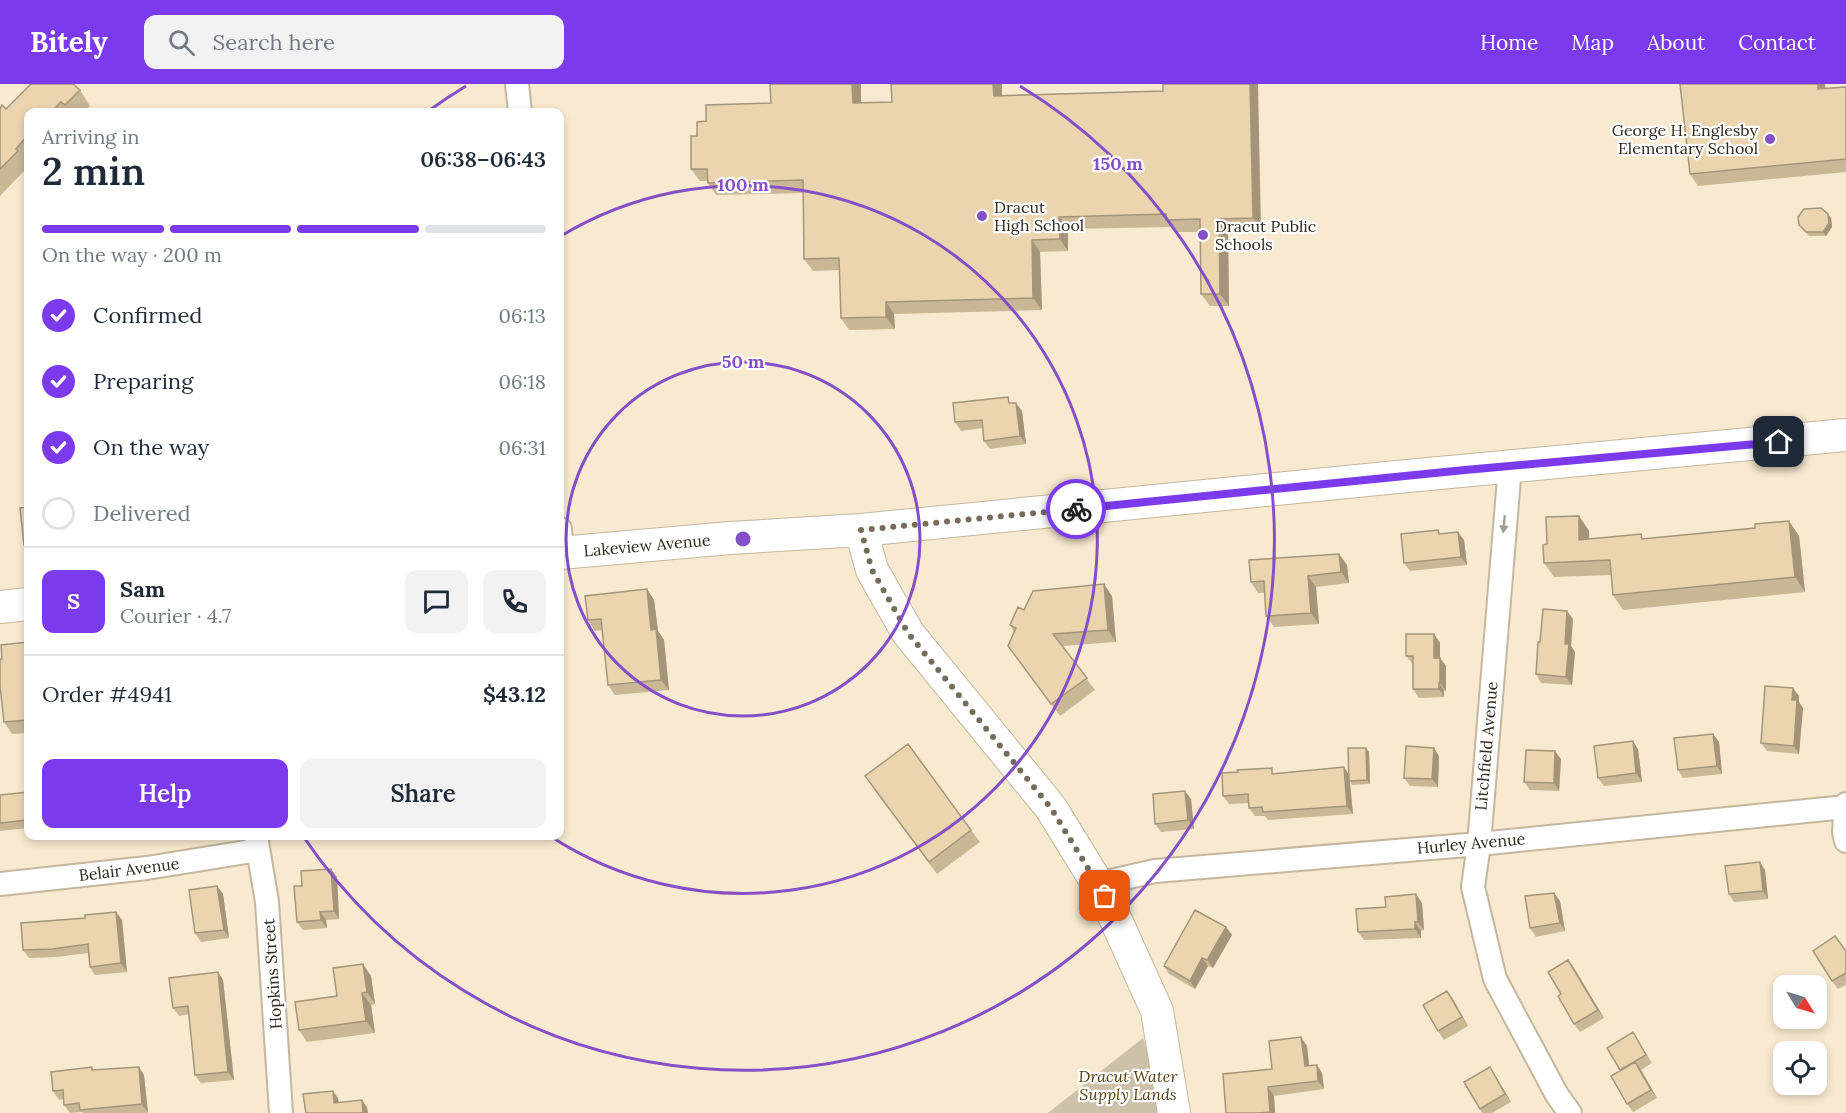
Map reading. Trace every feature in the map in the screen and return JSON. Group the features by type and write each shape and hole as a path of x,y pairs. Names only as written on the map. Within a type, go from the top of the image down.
{"main road":[{"name":"Lakeview Avenue","path":"564,545 861,530 1846,435"},
{"path":"861,530 872,570 908,633 1051,808 1105,896 1157,1011 1174,1113"},
{"path":"0,607 24,604"}],"street":[{"path":"517,84 520,108"},
{"name":"Litchfield Avenue","path":"1510,466 1479,844 1473,887 1495,979 1557,1095 1570,1113"},
{"path":"1846,806 1844,832 1846,842"},
{"name":"Hurley Avenue","path":"1098,884 1155,871 1479,844 1846,806"},
{"name":"Belair Avenue","path":"0,884 147,868 257,843"},
{"name":"Hopkins Street","path":"257,843 267,902 281,1113"}],"green space":[{"name":"Dracut Water Supply Lands","path":"1143,1038 1153,1068 1160,1113 1048,1113"}],"building":[{"path":"31,84 73,84 80,90 65,105 61,102 55,108 24,108 24,140 16,149 18,151 0,169 0,108 2,105 6,109"},
{"name":"Dracut High School","path":"770,84 852,84 853,103 892,102 891,84 993,84 994,96 1163,91 1163,84 1250,84 1253,218 1219,219 1220,294 1201,294 1200,219 1166,220 1166,214 1059,217 1060,239 1032,240 1033,298 886,302 886,317 841,318 839,258 804,259 803,180 708,183 707,169 691,169 691,136 697,136 697,122 706,121 706,105 771,103"},
{"name":"George H. Englesby Elementary School","path":"1680,84 1818,84 1818,89 1846,87 1846,159 1690,174"},
{"path":"1821,208 1828,214 1829,223 1823,232 1806,232 1799,225 1798,217 1804,209"},
{"path":"1008,397 1009,403 1016,403 1020,436 984,441 982,420 955,422 953,403"},
{"path":"20,508 24,508 24,545"},
{"path":"1579,516 1579,540 1641,534 1642,539 1755,528 1755,524 1789,521 1795,577 1613,595 1610,560 1544,563 1543,545 1547,544 1546,517"},
{"path":"1438,530 1439,534 1458,532 1461,557 1404,563 1401,534"},
{"path":"1339,554 1341,572 1308,576 1311,613 1266,616 1264,581 1251,582 1249,560"},
{"path":"1104,584 1108,630 1053,634 1087,678 1051,704 1008,646 1016,628 1010,625 1018,607 1024,610 1033,591"},
{"path":"647,589 651,630 656,629 661,680 608,685 601,619 588,620 585,596"},
{"path":"1543,609 1567,611 1565,644 1569,644 1566,677 1536,674"},
{"path":"1406,634 1434,634 1434,658 1440,658 1439,689 1413,689 1413,656 1406,656"},
{"path":"24,642 24,720 4,722 0,686 1,645"},
{"path":"1765,686 1793,688 1792,700 1797,700 1794,746 1761,743"},
{"path":"1713,734 1717,766 1678,770 1674,738"},
{"path":"1633,741 1636,773 1598,778 1594,746"},
{"path":"908,744 971,830 929,862 865,776"},
{"path":"1406,746 1434,748 1432,779 1404,778"},
{"path":"1348,748 1366,748 1367,780 1349,781"},
{"path":"1526,750 1555,751 1554,783 1524,782"},
{"path":"1344,767 1347,806 1263,812 1262,807 1249,808 1248,794 1223,796 1222,773 1272,768 1272,774"},
{"path":"1185,791 1188,820 1155,824 1153,794"},
{"path":"24,792 24,820 0,823 0,795"},
{"path":"1760,862 1763,891 1729,894 1725,866"},
{"path":"331,869 334,911 320,912 321,920 297,922 294,886 302,886 301,871"},
{"path":"217,886 224,930 195,933 189,890"},
{"path":"1554,893 1560,923 1530,928 1525,896"},
{"path":"1416,894 1418,922 1415,922 1415,929 1358,932 1356,909 1386,907 1385,897"},
{"path":"1195,910 1226,927 1207,960 1202,958 1190,981 1164,966"},
{"path":"116,912 121,963 90,967 88,944 23,950 21,923 85,918 85,915"},
{"path":"1835,936 1846,951 1846,973 1832,981 1813,951"},
{"path":"1568,960 1598,1010 1574,1024 1548,972"},
{"path":"363,964 367,992 362,993 366,1021 299,1030 295,1002 337,996 333,968"},
{"path":"218,972 228,1072 195,1075 188,1006 173,1008 169,978"},
{"path":"1447,991 1462,1017 1438,1031 1423,1005"},
{"path":"1633,1032 1646,1055 1620,1070 1607,1048"},
{"path":"1301,1037 1305,1066 1317,1065 1318,1081 1268,1087 1270,1112 1226,1113 1223,1074 1272,1069 1269,1041"},
{"path":"1635,1062 1651,1090 1627,1104 1611,1076"},
{"path":"92,1067 92,1070 139,1067 142,1104 80,1110 79,1103 64,1105 63,1090 53,1091 51,1072"},
{"path":"1490,1067 1505,1094 1480,1109 1464,1082"},
{"path":"333,1091 334,1103 362,1100 363,1113 306,1113 303,1094"}],"way so far":[{"path":"1076,509 861,530 872,570 908,633 1051,808 1105,896"}],"place":[{"name":"George H. Englesby Elementary School","path":"1770,139"},
{"name":"Dracut High School","path":"982,216"},
{"name":"Dracut Public Schools","path":"1203,235"}],"route":[{"path":"1076,509 1465,470 1779,442"}]}
